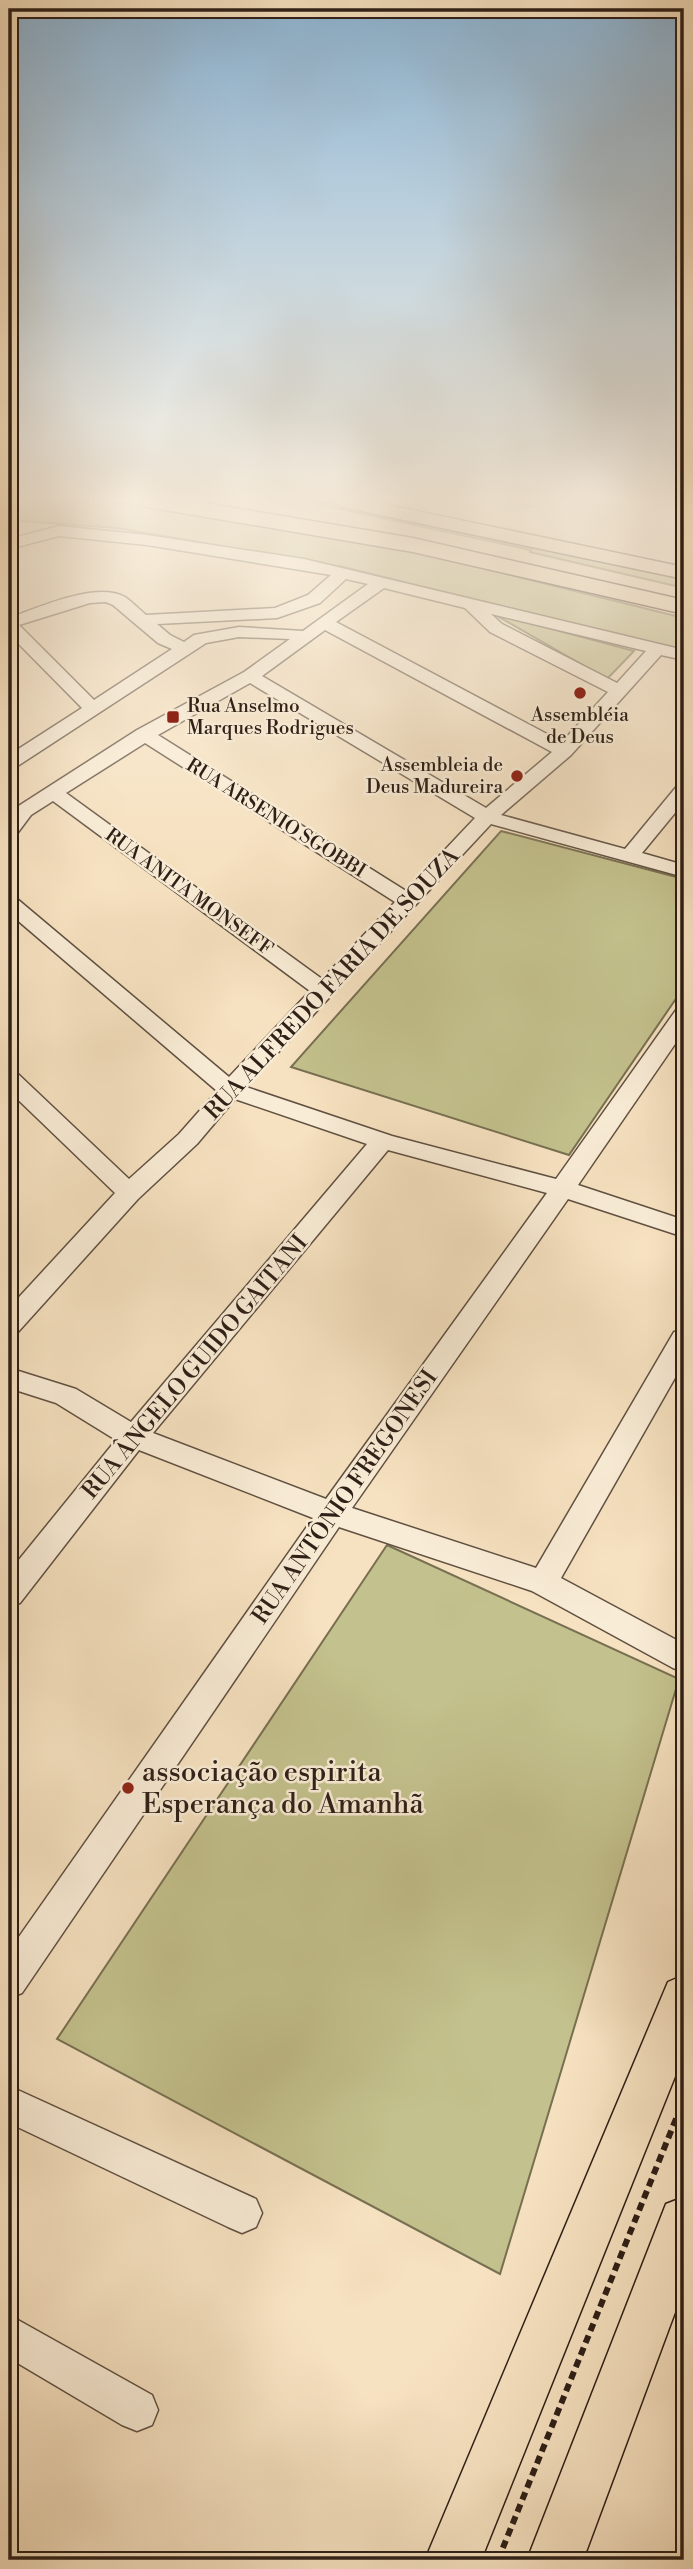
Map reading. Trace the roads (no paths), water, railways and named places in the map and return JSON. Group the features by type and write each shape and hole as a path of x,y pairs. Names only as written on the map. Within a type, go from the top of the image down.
{"main road":[{"path":"453,2560 528,2383 684,1997"},
{"path":"555,2560 684,2222"}],"street":[{"path":"144,621 164,639 184,648"},
{"path":"9,831 24,811 144,734 250,676 304,635 328,621"},
{"path":"489,621 496,628 619,691"},
{"path":"551,621 684,655"},
{"path":"325,623 564,751"},
{"path":"9,624 92,708"},
{"path":"9,763 200,639 222,633 277,632 304,635"},
{"name":"RUA ALFREDO FARIA DE SOUZA","path":"9,1325 129,1193 188,1139 230,1090 487,817 564,751 659,647"},
{"path":"250,676 487,817 684,871"},
{"name":"RUA ARSENIO SGOBBI","path":"144,734 408,901"},
{"path":"630,855 684,790"},
{"name":"RUA ANITA MONSEFF","path":"54,793 324,991"},
{"path":"9,902 230,1090 383,1142 563,1189 684,1229"},
{"name":"RUA ANTÔNIO FREGONESI","path":"9,1981 332,1513 415,1400 684,1015"},
{"path":"9,1078 129,1193"},
{"name":"RUA ÂNGELO GUIDO GAITANI","path":"9,1594 134,1437 383,1142"},
{"path":"543,1582 684,1339"},
{"path":"9,1378 66,1396 134,1437 332,1513 543,1582 684,1659"},
{"path":"9,2104 242,2213"},
{"path":"9,2335 137,2410"}],"place":[{"name":"Assembléia de Deus","path":"580,693"},
{"name":"Rua Anselmo Marques Rodrigues","path":"173,717"},
{"name":"Assembleia de Deus Madureira","path":"517,776"},
{"name":"associação espirita Esperança do Amanhã","path":"128,1788"}]}
